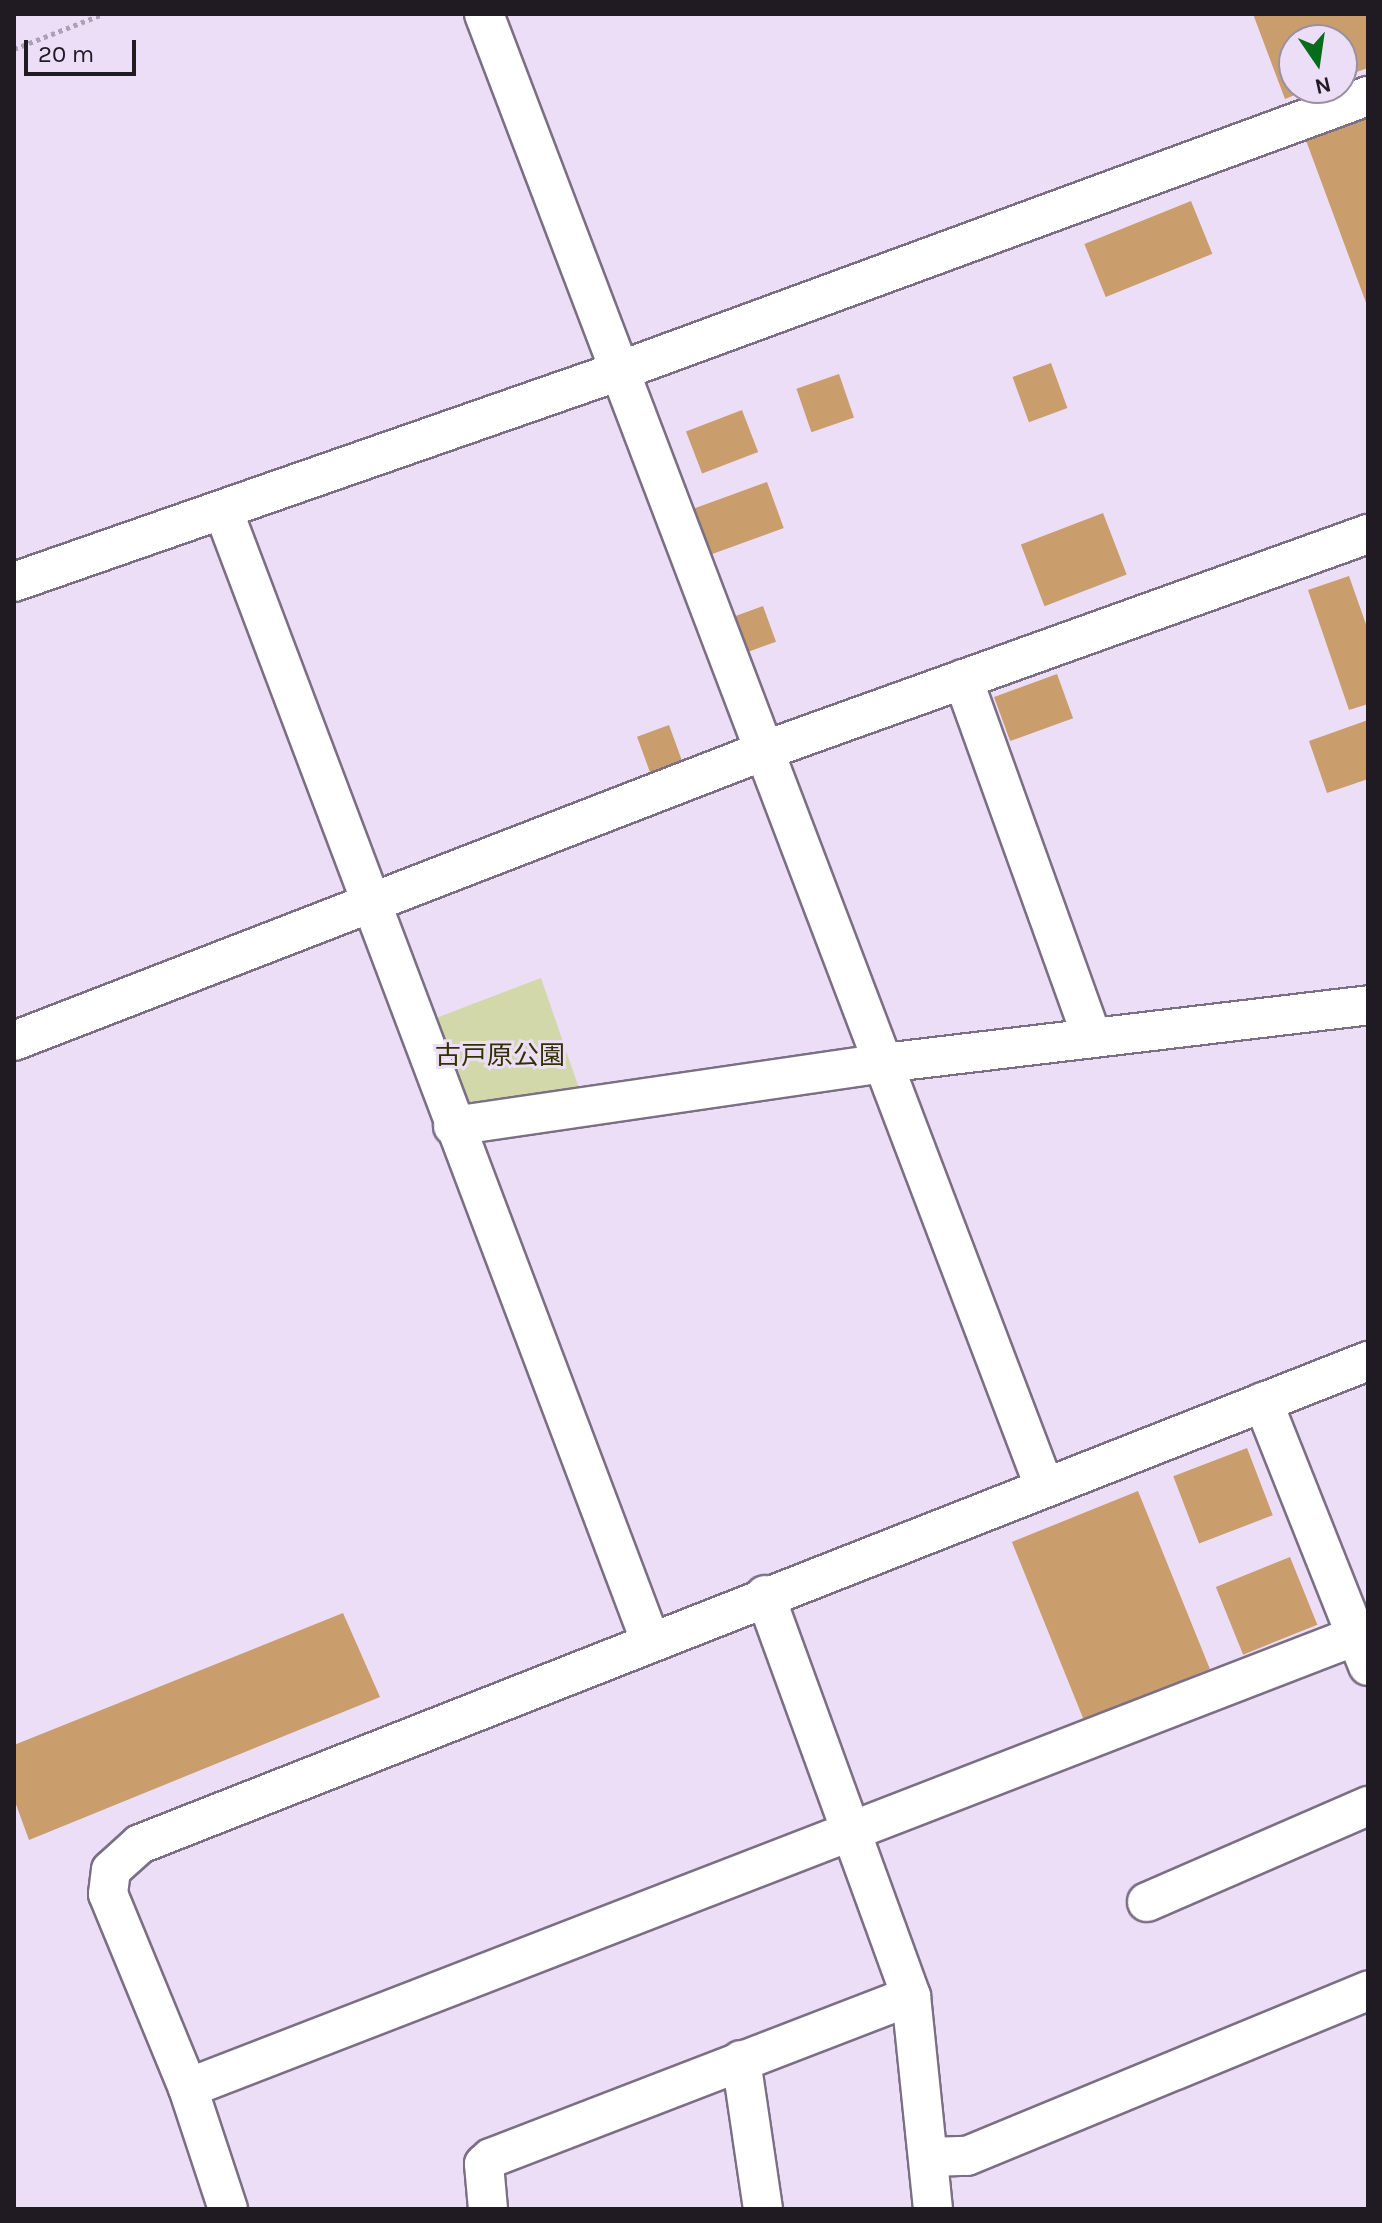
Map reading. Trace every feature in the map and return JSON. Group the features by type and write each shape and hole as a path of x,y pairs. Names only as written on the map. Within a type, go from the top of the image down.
{"street":[{"path":"484,14 1044,1486"},
{"path":"14,582 622,370 1368,96"},
{"path":"223,510 369,905 650,1640"},
{"path":"14,1041 766,750 1368,534"},
{"path":"963,679 1092,1038"},
{"path":"453,1126 884,1063 1368,1005"},
{"path":"228,2209 188,2088 108,1894 111,1870 140,1844 650,1640 1368,1361"},
{"path":"188,2088 853,1829 1364,1645 1263,1402"},
{"path":"765,1595 853,1829 911,1996 933,2209"},
{"path":"1147,1902 1368,1806"},
{"path":"930,2157 967,2156 1368,1991"},
{"path":"488,2209 484,2164 491,2158 911,1996"},
{"path":"741,2060 763,2209"}],"path":[{"path":"14,49 103,14"}],"green space":[{"name":"古戸原公園","path":"541,978 582,1097 453,1126 415,1026"}],"building":[{"path":"1253,14 1368,14 1368,68 1358,71 1358,24 1278,24 1278,80"},
{"path":"1368,112 1368,308 1304,135"},
{"path":"1191,201 1212,254 1106,297 1084,244"},
{"path":"1051,363 1067,408 1029,422 1012,377"},
{"path":"839,374 854,417 811,432 796,389"},
{"path":"742,410 758,452 702,474 686,432"},
{"path":"767,482 784,528 710,555 693,509"},
{"path":"1103,513 1127,575 1044,606 1021,545"},
{"path":"1349,576 1368,630 1368,704 1349,710 1308,590"},
{"path":"763,606 776,642 743,654 730,618"},
{"path":"1057,674 1073,718 1010,741 994,697"},
{"path":"1368,720 1368,779 1327,793 1309,741"},
{"path":"669,725 686,773 654,785 637,737"},
{"path":"1247,1448 1273,1515 1199,1544 1173,1476"},
{"path":"1138,1491 1210,1669 1084,1720 1012,1542"},
{"path":"1290,1557 1317,1625 1243,1655 1216,1587"},
{"path":"343,1613 380,1697 29,1840 14,1799 14,1745"}]}
